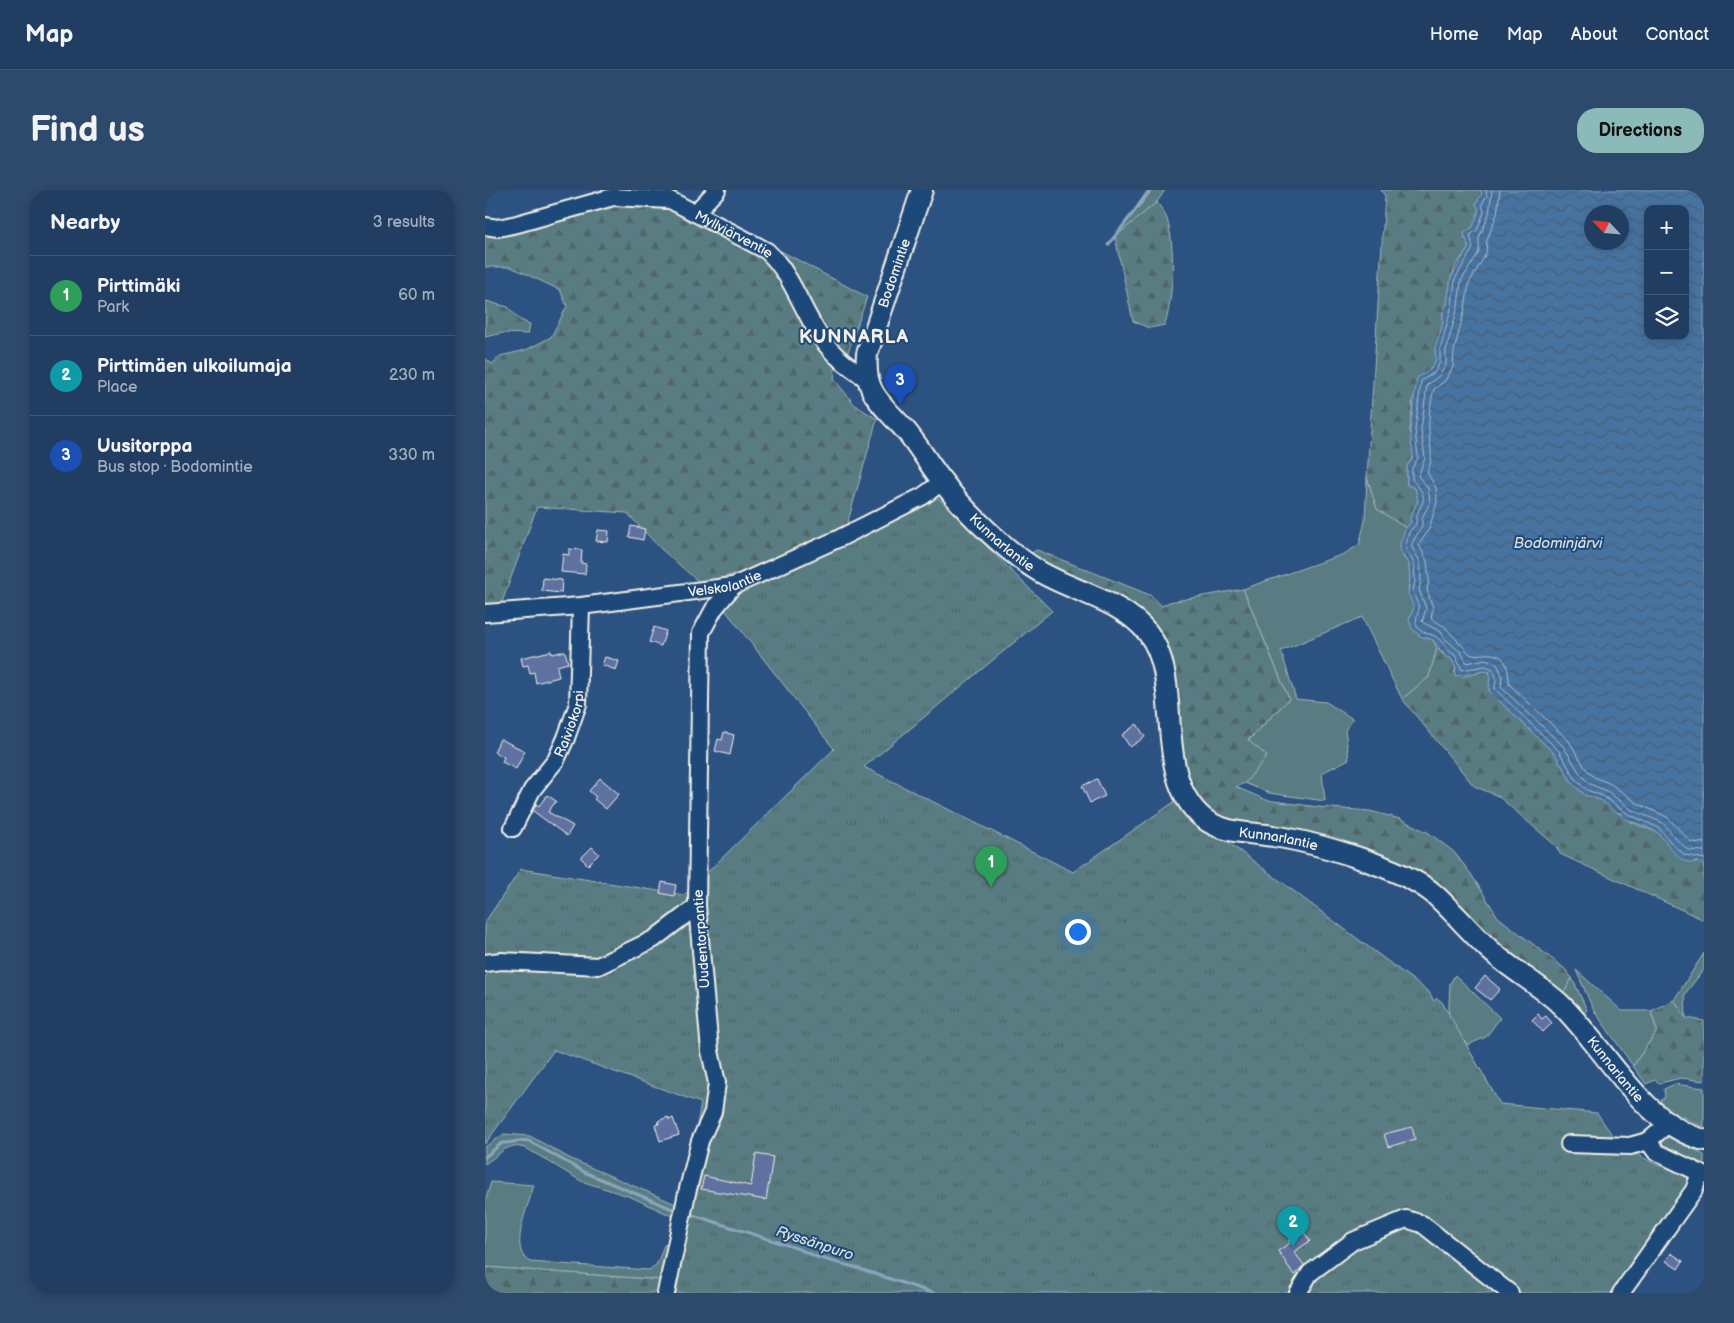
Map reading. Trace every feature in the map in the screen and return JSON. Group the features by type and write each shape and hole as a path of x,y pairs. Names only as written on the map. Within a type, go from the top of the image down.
{"main road":[{"name":"Bodomintie","path":"922,190 871,342 866,367 868,380 880,402 909,434 943,482"},
{"name":"Kunnarlantie","path":"943,482 958,501 1017,556 1039,571 1125,612 1149,634 1155,644 1163,669 1176,770 1188,800 1203,817 1226,829 1273,836 1322,847 1387,869 1424,887 1492,952 1558,1002 1640,1098 1668,1124 1685,1134 1704,1140"}],"street":[{"path":"695,213 717,190"},
{"name":"Myllyjärventie","path":"485,226 498,228 517,224 613,197 671,200 767,251 778,261 821,339 844,363 868,380"},
{"name":"Velskolantie","path":"485,613 581,606 733,586 840,538 923,496 943,482"},
{"name":"Uudentorpantie","path":"665,1292 700,1140 713,1112 717,1084 710,1051 697,906 701,633 714,609 733,586"},
{"name":"Raiviokorpi","path":"513,828 522,806 532,790 556,760 578,704 581,606"},
{"path":"485,954 493,962 598,966 654,939 697,906"},
{"path":"1569,1144 1630,1146 1648,1141 1668,1124"},
{"path":"1621,1293 1694,1190 1702,1174 1656,1152 1648,1141"},
{"path":"1298,1293 1314,1270 1353,1241 1406,1219 1422,1224 1510,1293"}],"green space":[{"path":"1148,190 1165,190 1157,202 1115,237"},
{"path":"1381,190 1480,190 1482,193 1476,204 1479,210 1473,227 1465,232 1464,238 1468,242 1468,249 1456,265 1451,278 1447,304 1443,312 1443,323 1435,349 1436,360 1413,398 1410,430 1414,455 1407,466 1407,485 1415,488 1418,500 1410,518 1411,522 1406,528 1377,509 1367,477 1385,196"},
{"path":"1157,202 1166,217 1170,231 1172,244 1172,287 1165,325 1149,328 1133,321 1115,237"},
{"path":"611,204 681,211 766,257 836,362 834,379 855,405 877,419 846,528 743,572 700,583 660,548 627,513 537,507 501,605 485,606 485,358 492,364 500,356 526,350 551,337 567,306 560,290 511,267 485,267 485,236 500,235"},
{"path":"781,251 867,297 847,355 826,334"},
{"path":"486,301 508,307 520,320 530,324 528,334 503,333 485,337"},
{"path":"1367,477 1377,509 1406,528 1400,548 1403,557 1409,564 1410,580 1408,588 1414,608 1409,619 1420,636 1433,640 1437,648 1429,677 1402,699 1362,617 1281,651 1296,699 1326,702 1353,719 1345,730 1349,759 1322,773 1325,801 1269,793 1245,783 1267,756 1248,741 1289,699 1243,589 1344,554 1359,545 1365,521"},
{"path":"936,496 1052,611 864,767 1073,872 1174,802 1429,992 1434,1001 1437,998 1442,1002 1500,1104 1597,1113 1619,1145 1657,1165 1704,1175 1627,1293 667,1293 701,1103 554,1050 485,1144 485,978 488,972 485,967 485,922 521,869 684,895 834,749 718,601"},
{"path":"1037,550 1150,595 1162,606 1169,602 1243,589 1289,699 1248,740 1267,756 1245,783 1236,787 1266,800 1370,811 1400,819 1429,833 1454,852 1471,874 1498,917 1565,969 1572,978 1561,998 1434,889 1234,827 1208,814 1187,785 1155,635 1025,556"},
{"path":"1437,648 1446,657 1451,658 1456,667 1454,672 1462,677 1485,671 1490,672 1489,691 1555,754 1573,784 1585,795 1601,800 1631,822 1656,832 1692,862 1701,862 1704,866 1704,920 1560,854 1556,846 1498,796 1474,786 1402,699 1429,677"},
{"path":"1704,953 1704,969 1685,994 1686,1018 1674,1000"},
{"path":"1576,970 1622,1011 1651,1011 1657,1031 1633,1066 1593,1009"},
{"path":"1455,975 1500,1018 1486,1037 1468,1045 1448,1027 1450,983"},
{"path":"1572,978 1587,1010 1580,1017 1561,998"},
{"path":"1674,1000 1686,1018 1704,1021 1704,1081 1681,1078 1660,1083 1655,1080 1646,1084 1633,1066 1657,1031 1651,1011"},
{"path":"1675,1084 1704,1088 1704,1127 1670,1111 1660,1101 1665,1097 1664,1089"},
{"path":"504,1134 530,1136 571,1159 678,1205 677,1215 672,1216 631,1197 581,1181 526,1148 513,1146 505,1149 485,1164 485,1147"},
{"path":"1671,1137 1704,1155 1704,1172 1662,1147 1663,1139"},
{"path":"491,1182 534,1185 521,1226 520,1238 520,1248 523,1256 530,1262 649,1270 657,1264 664,1245 667,1244 670,1245 662,1280 485,1267 485,1202"},
{"path":"485,1267 662,1280 653,1293 485,1293"}],"water":[{"name":"Bodominjärvi","path":"1480,190 1704,190 1704,866 1697,861 1691,863 1679,858 1656,832 1624,818 1621,813 1615,812 1601,800 1585,795 1573,784 1555,754 1489,691 1490,672 1485,671 1455,676 1456,667 1451,658 1446,657 1433,640 1420,636 1412,629 1409,619 1414,608 1408,593 1410,580 1409,564 1401,553 1400,543 1406,528 1411,522 1410,518 1418,500 1415,488 1407,485 1407,466 1413,458 1410,430 1417,378 1431,369 1436,360 1435,349 1443,323 1443,312 1447,304 1451,278 1469,247 1464,234 1473,227 1479,210 1476,204 1482,193"}],"building":[{"path":"631,526 645,529 643,540 629,537"},
{"path":"598,530 609,531 608,542 596,541"},
{"path":"569,549 582,550 581,563 586,564 585,574 561,572 563,554 569,555"},
{"path":"543,578 562,580 561,593 542,591"},
{"path":"654,627 666,631 661,646 649,642"},
{"path":"551,651 552,654 565,651 568,663 557,666 559,677 536,683 534,672 530,673 528,665 523,666 521,658"},
{"path":"605,657 619,661 616,670 602,665"},
{"path":"1137,724 1145,737 1130,747 1122,735"},
{"path":"724,732 734,735 730,755 715,751 718,739 722,740"},
{"path":"500,739 525,751 516,769 502,762 504,757 494,752"},
{"path":"600,778 619,794 606,809 594,799 596,797 589,791"},
{"path":"1097,779 1105,796 1090,803 1082,786"},
{"path":"547,795 556,801 548,812 573,826 567,836 533,811 536,804 539,806"},
{"path":"592,847 599,854 588,865 581,858"},
{"path":"662,882 676,885 674,896 660,893"},
{"path":"1485,976 1500,989 1490,1000 1475,988"},
{"path":"1538,1014 1542,1019 1546,1016 1552,1023 1543,1032 1532,1020"},
{"path":"668,1117 669,1120 673,1118 679,1135 660,1141 655,1125 659,1124 658,1121"},
{"path":"1412,1127 1415,1139 1388,1147 1384,1134"},
{"path":"756,1154 773,1157 766,1200 701,1189 704,1176 751,1186"},
{"path":"1303,1231 1310,1241 1294,1252 1304,1265 1294,1275 1278,1251 1290,1243 1288,1241"},
{"path":"1671,1253 1683,1261 1678,1269 1666,1261"}],"waterway":[{"path":"1108,245 1151,190"},
{"name":"Ryssänpuro","path":"485,1157 502,1143 529,1141 584,1172 675,1210"},
{"name":"Ryssänpuro","path":"690,1214 796,1248 820,1258 933,1293"}],"place":[{"name":"Uusitorppa","path":"900,405"},
{"name":"Pirttimäki","path":"991,887"},
{"name":"Pirttimäen ulkoilumaja","path":"1293,1247"}],"district":[{"name":"KUNNARLA","path":"854,336"}]}
